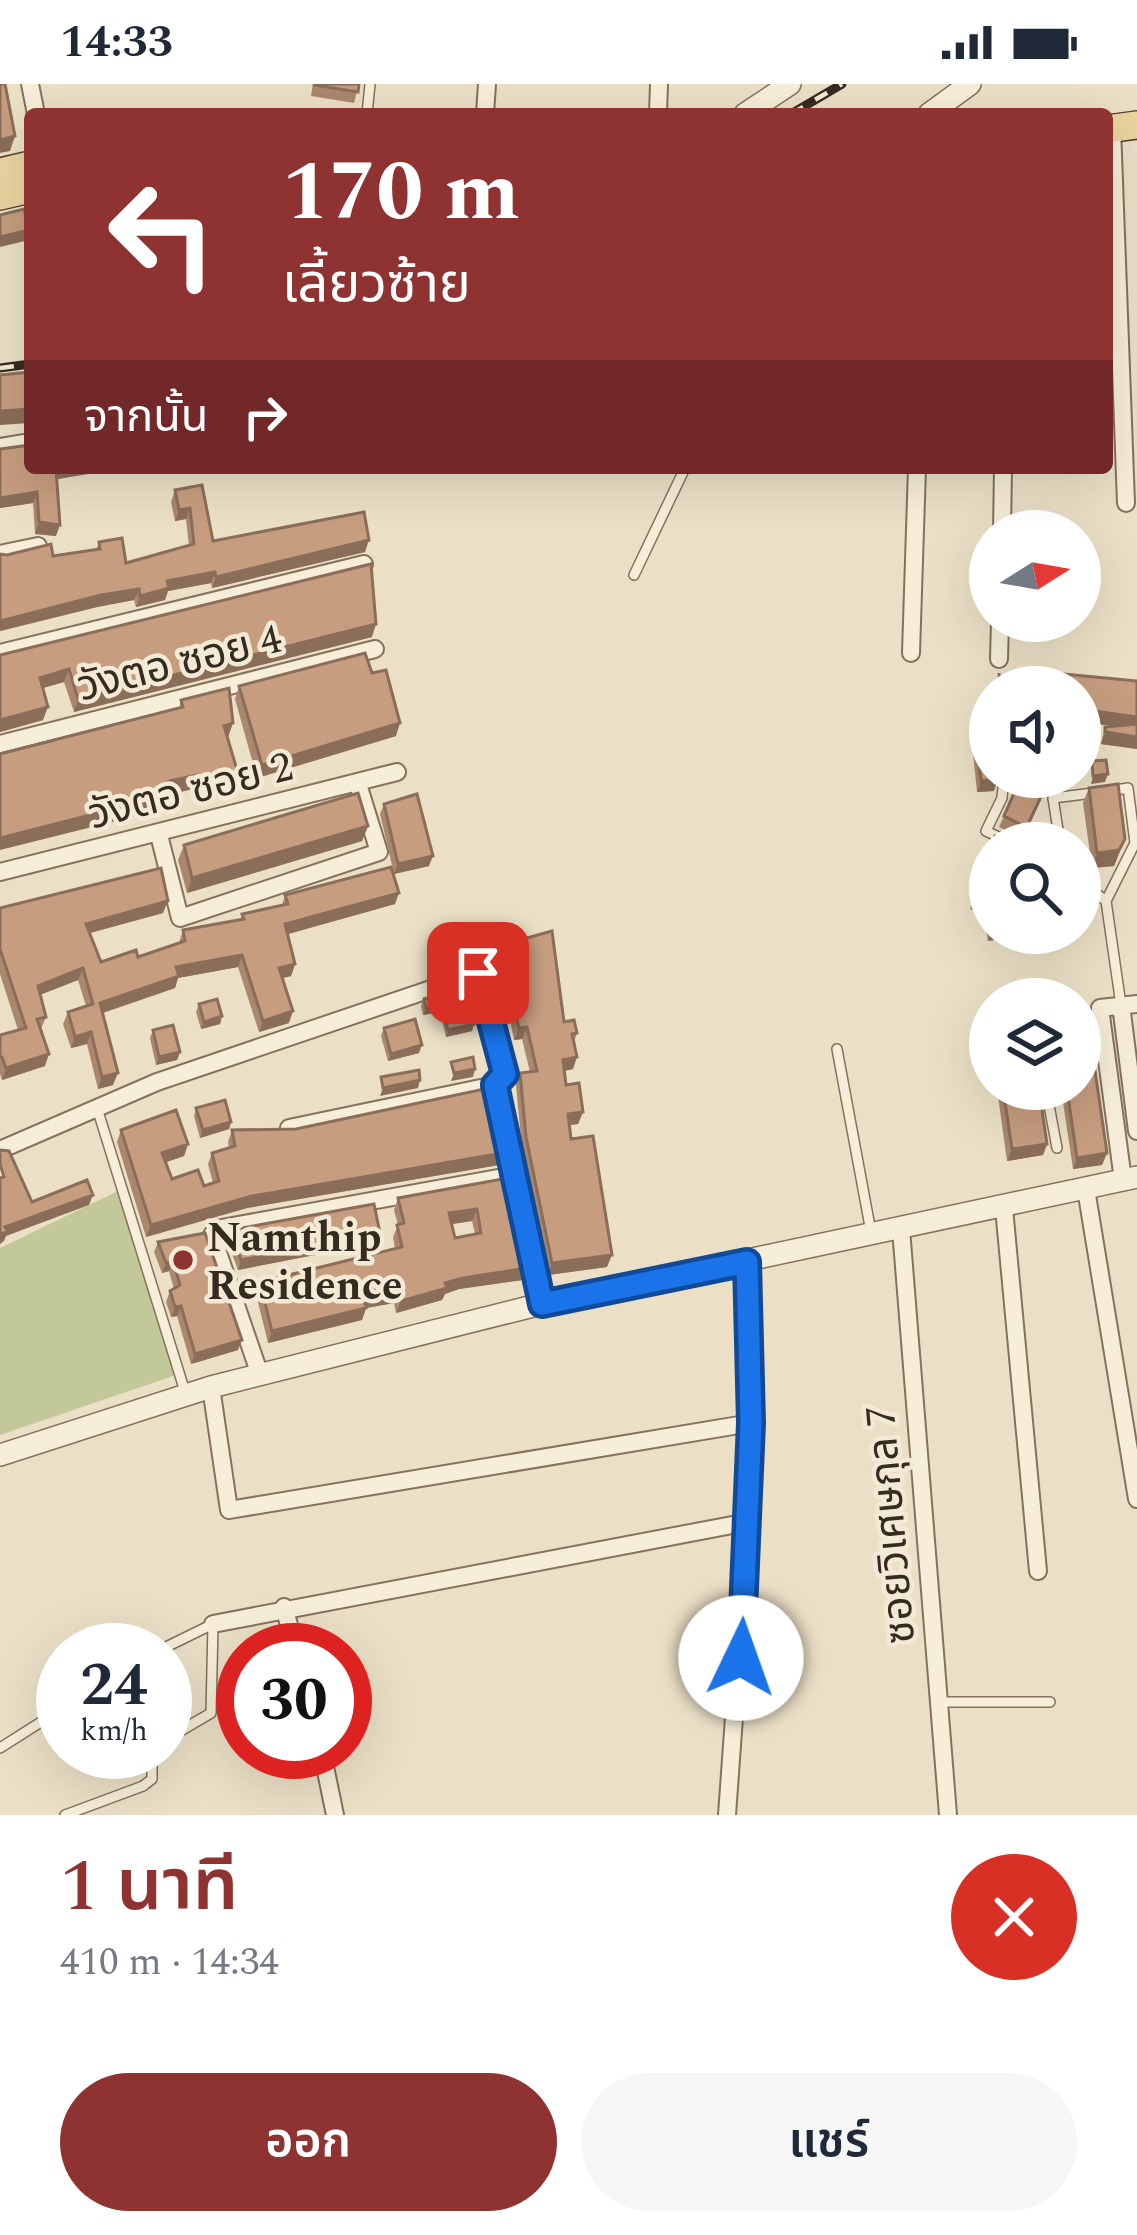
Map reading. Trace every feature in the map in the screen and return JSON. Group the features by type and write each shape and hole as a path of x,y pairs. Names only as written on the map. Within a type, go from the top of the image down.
{"street":[{"path":"754,108 790,84"},
{"path":"936,108 970,84"},
{"path":"1119,127 1126,503"},
{"path":"911,653 917,474"},
{"path":"1003,510 1004,474"},
{"path":"0,554 38,546"},
{"name":"วังตอ ซอย 4","path":"0,653 364,564"},
{"path":"999,642 999,659"},
{"name":"วังตอ ซอย 4","path":"0,744 375,649"},
{"name":"วังตอ ซอย 2","path":"0,872 159,836 397,772"},
{"path":"159,836 180,918 379,851 358,784"},
{"path":"0,1150 179,1074 478,973 505,1074 495,1085 289,1128"},
{"path":"1129,1005 1137,1131"},
{"path":"0,1455 211,1388 542,1304 1130,1178 1101,1049"},
{"path":"495,1085 542,1304"},
{"path":"260,1375 212,1235 216,1228 515,1174"},
{"path":"1086,1189 1137,1499"},
{"path":"1004,1208 1038,1571"},
{"name":"ซอยวิเศษกุล 7","path":"901,1229 948,1815"},
{"path":"727,1815 748,1522 747,1262"},
{"path":"211,1388 229,1510 751,1423"},
{"path":"213,1624 284,1606 748,1522"},
{"path":"284,1606 289,1623"},
{"path":"328,1779 335,1815"}],"lane":[{"path":"634,575 682,474"},
{"path":"1057,822 1053,798 1128,788 1135,843 1106,901 1129,1005"},
{"path":"1101,897 1106,901"},
{"path":"837,1049 871,1234"},
{"path":"97,1108 186,1395"},
{"path":"1050,1110 1057,1148"},
{"path":"192,1634 213,1624 212,1713 192,1724"},
{"path":"939,1702 1049,1702"},
{"path":"0,1748 36,1725"},
{"path":"65,1815 151,1779"}],"green space":[{"path":"120,1190 176,1375 0,1435 0,1248"}],"building":[{"path":"0,84 5,84 15,136 0,140"},
{"path":"316,84 359,84 358,92 315,85"},
{"path":"24,209 24,231 0,237 0,215"},
{"path":"24,373 24,409 0,411 0,375"},
{"path":"24,446 24,474 56,474 60,525 39,522 37,492 0,498 0,449"},
{"path":"202,485 213,541 364,512 369,540 216,577 215,572 167,581 169,588 140,596 139,589 101,595 0,621 0,554 51,544 53,556 100,549 99,542 122,538 126,563 194,544 190,508 179,510 175,490"},
{"path":"371,564 376,624 78,699 69,669 40,678 48,707 0,720 0,655"},
{"path":"365,653 372,673 386,670 400,723 262,765 239,686"},
{"path":"1101,678 1137,681 1137,717 1101,712"},
{"path":"229,688 233,723 224,726 240,780 198,784 197,775 170,781 158,786 161,797 0,838 0,754 183,707 181,700"},
{"path":"1137,724 1137,737 1105,732 1105,727"},
{"path":"1118,784 1125,839 1119,850 1101,852 1101,822 1093,822 1090,798 1101,798 1101,786"},
{"path":"358,793 368,826 192,878 184,845"},
{"path":"417,794 433,856 398,864 384,804"},
{"path":"1012,798 1040,798 1029,822 1004,816"},
{"path":"391,867 399,893 285,924 295,964 279,968 293,1011 263,1021 242,955 176,967 179,976 100,1003 118,1073 102,1077 91,1032 75,1037 68,1012 93,1004 83,968 38,986 46,1017 37,1019 49,1054 6,1068 0,1057 0,1035 26,1028 0,949 0,908 161,868 168,901 86,924 101,962 136,950 138,957 185,941 183,930 244,919 242,914 288,904 285,895"},
{"path":"552,931 564,1022 574,1020 577,1033 572,1034 577,1057 563,1060 566,1085 579,1083 583,1112 568,1114 571,1139 593,1136 612,1255 552,1263 526,1137 520,1073 537,1071 527,1027 519,1028 510,988 503,989 497,966 507,964 502,945"},
{"path":"472,983 474,991 467,993 474,1024 448,1030 442,1005 426,1008 424,999"},
{"path":"217,999 222,1016 204,1022 199,1004"},
{"path":"415,1019 422,1045 391,1054 384,1028"},
{"path":"173,1025 180,1052 159,1057 153,1030"},
{"path":"473,1057 475,1069 454,1073 451,1062"},
{"path":"419,1070 420,1080 383,1088 381,1077"},
{"path":"489,1088 503,1153 252,1196 151,1225 121,1130 176,1110 188,1144 162,1153 172,1179 198,1170 204,1186 219,1181 212,1153 235,1146 232,1130 296,1129"},
{"path":"225,1100 231,1122 203,1130 196,1108"},
{"path":"1006,1110 1042,1110 1047,1144 1012,1149"},
{"path":"1070,1110 1101,1110 1107,1153 1077,1158"},
{"path":"0,1150 9,1151 32,1202 87,1180 93,1195 5,1227 8,1231 0,1235 0,1178 4,1177"},
{"path":"508,1178 527,1268 463,1278 445,1283 447,1288 401,1301 398,1291 364,1298 366,1308 272,1331 260,1282 402,1247 397,1225 404,1223 398,1198","holes":["477,1209 481,1233 455,1238 449,1213"]},
{"path":"374,1204 380,1233 241,1260 231,1230"},
{"path":"205,1233 242,1340 195,1354 181,1306 175,1307 170,1291 180,1285 173,1261 166,1263 158,1242"}],"railway":[{"path":"801,108 842,84"},
{"path":"0,368 24,365"}],"place":[{"name":"Namthip Residence","path":"183,1260"}],"route":[{"path":"478,973 505,1074 502,1084 495,1085 542,1304 747,1262 751,1423 741,1658"}]}
